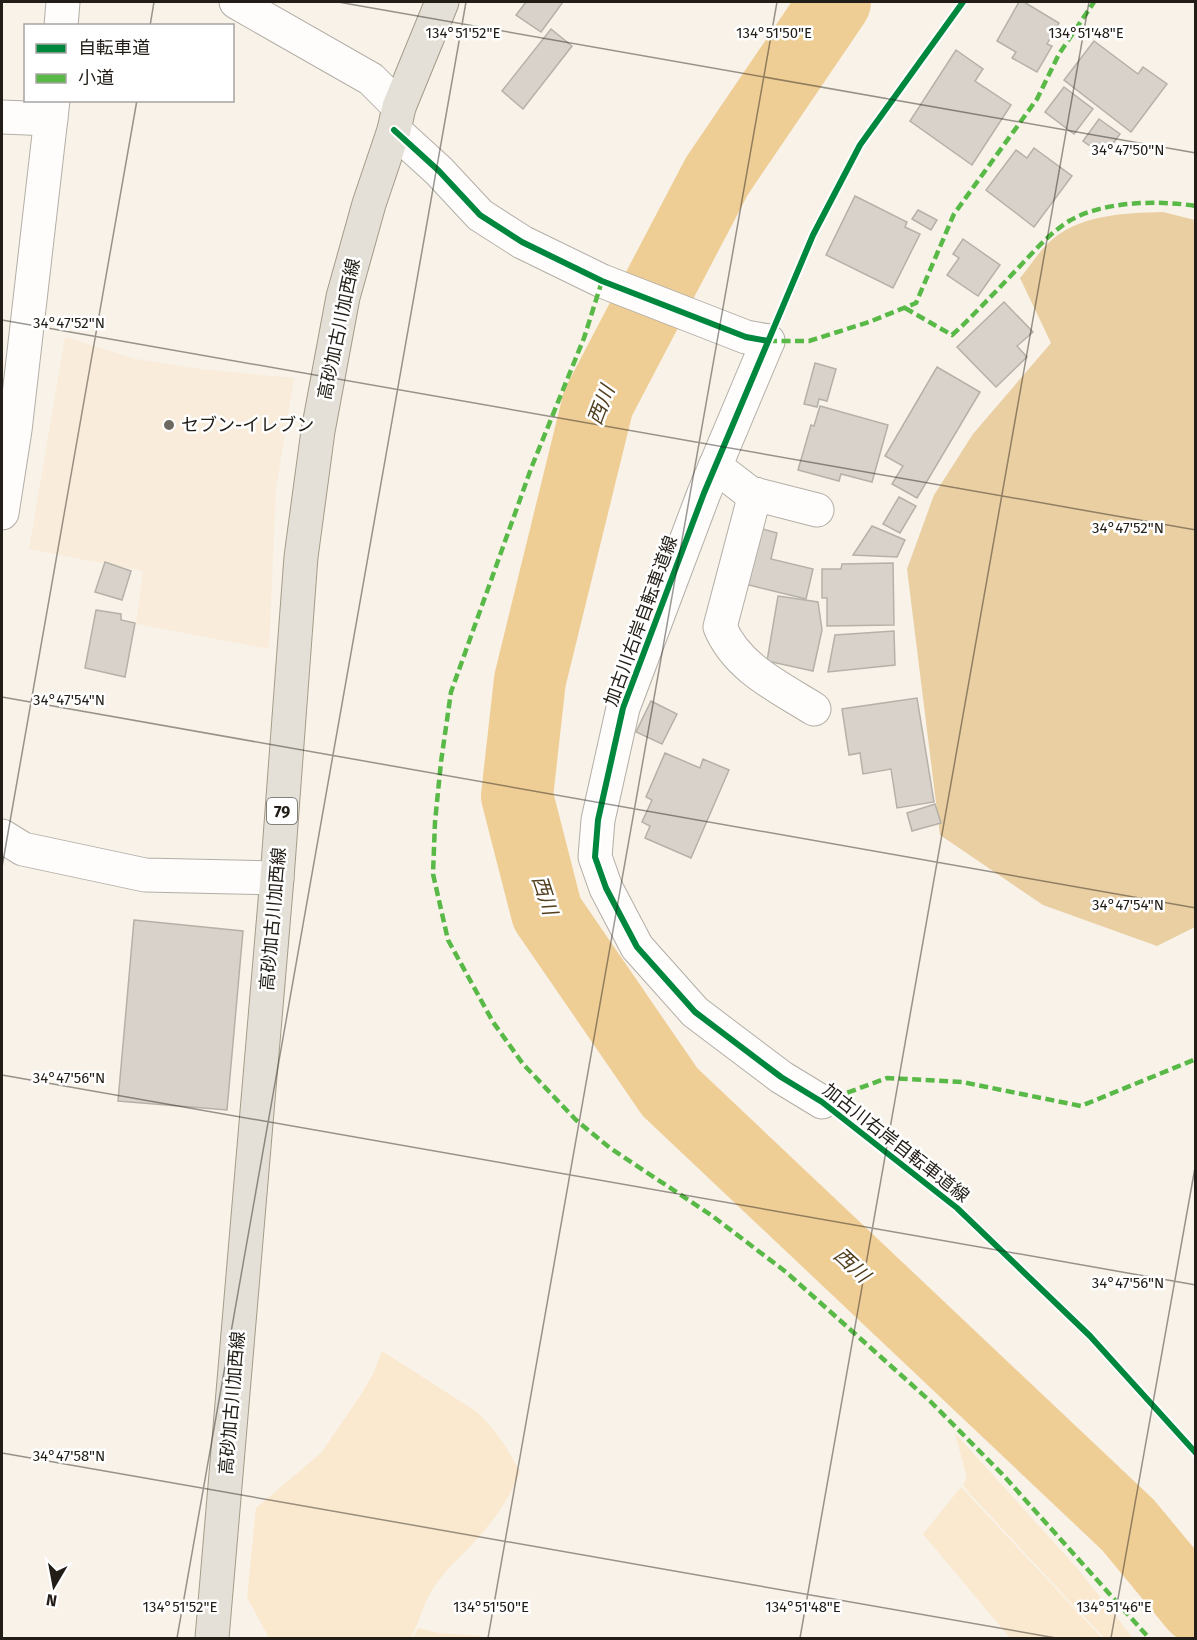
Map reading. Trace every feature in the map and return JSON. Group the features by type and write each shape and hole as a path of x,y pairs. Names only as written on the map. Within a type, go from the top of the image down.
{"main road":[{"name":"高砂加古川加西線","path":"212,1638 277,878 301,557 318,431 343,297 369,204 397,118 442,2"}],"street":[{"path":"61,24 63,2"},
{"path":"236,2 371,79 397,118"},
{"path":"2,117 52,110 15,430 2,513"},
{"name":"加古川右岸自転車道線","path":"397,118 439,171 480,215 522,243 610,285 757,339 715,465 623,708 598,820 595,857 606,888 637,946 695,1012 781,1077 822,1102"},
{"path":"715,465 750,493 818,510"},
{"path":"755,494 720,627 725,641 741,661 814,709"},
{"path":"2,836 23,849 145,875 277,878"}],"shaded area":[{"path":"1163,212 1195,220 1195,927 1157,946 1043,905 940,835 907,569 934,495 973,434 1051,343 1020,278 1049,242 1079,224 1106,216"},
{"path":"65,337 136,359 200,369 294,378 276,489 269,649 136,624 143,571 29,549"},
{"path":"382,1351 477,1412 501,1440 520,1472 494,1518 432,1590 411,1638 269,1638 247,1597 256,1508 321,1453 360,1396 373,1374"},
{"path":"955,1433 1077,1568 1133,1638 1104,1638 971,1495 963,1485 967,1478"},
{"path":"961,1487 1102,1638 1010,1638 923,1534"},
{"path":"418,1628 439,1633 487,1638 413,1638"}],"building":[{"path":"526,2 563,2 541,32 516,15"},
{"path":"1019,2 1024,2 1059,23 1047,44 1052,46 1037,72 1012,58 1016,52 997,41"},
{"path":"551,29 572,46 523,109 502,91"},
{"path":"1094,41 1138,74 1143,67 1167,84 1131,132 1064,80"},
{"path":"956,50 983,69 975,81 1011,105 972,165 910,121"},
{"path":"1064,87 1093,109 1074,134 1045,112"},
{"path":"1099,119 1120,134 1104,156 1083,141"},
{"path":"1034,148 1072,176 1034,227 986,190 1016,150 1027,158"},
{"path":"855,196 907,222 905,227 920,234 893,288 826,255"},
{"path":"918,210 937,220 931,230 912,219"},
{"path":"963,239 1000,265 978,296 947,275 959,258 953,254"},
{"path":"1004,302 1033,332 1017,346 1027,357 996,387 957,347"},
{"path":"815,363 836,369 827,401 819,399 817,407 804,404"},
{"path":"937,367 980,392 917,498 892,484 903,466 885,456"},
{"path":"820,406 888,425 872,482 841,474 839,481 798,470 811,425 814,426"},
{"path":"899,497 916,506 900,533 883,524"},
{"path":"872,526 905,540 897,557 853,555"},
{"path":"759,528 777,533 771,559 813,569 806,599 745,584"},
{"path":"105,562 131,571 122,600 95,592"},
{"path":"893,563 894,625 827,626 827,598 822,598 822,569 841,569 842,564"},
{"path":"778,596 818,602 822,630 813,671 767,661"},
{"path":"96,610 121,614 121,620 135,623 125,677 85,668"},
{"path":"894,631 895,665 828,672 835,635"},
{"path":"917,698 934,802 897,808 891,769 863,774 860,753 849,755 842,709"},
{"path":"651,701 677,714 662,744 636,732"},
{"path":"665,753 700,768 703,759 729,770 691,858 645,838 650,826 642,822 652,800 646,797"},
{"path":"935,804 941,823 912,831 907,813"},
{"path":"134,920 243,931 227,1110 118,1101"}],"waterway":[{"name":"西川","path":"835,2 717,176 598,403 530,680 517,796 547,913 670,1092 1128,1525 1196,1607"}],"marked path":[{"path":"768,341 809,341 869,322 916,303 954,214 1037,99 1059,54 1094,2"},
{"path":"905,308 952,335 1044,241 1069,221 1083,214 1114,206 1148,203 1196,206"},
{"path":"602,281 584,338 532,466 451,692 435,822 433,874 448,940 493,1022 523,1064 576,1120 610,1148 711,1215 786,1272 930,1401 1003,1475 1149,1638"},
{"path":"822,1102 887,1078 962,1082 1081,1106 1196,1059"}],"cycle path":[{"path":"963,2 860,145 813,235 704,493 623,708 598,820 595,857 606,888 637,947 695,1012 781,1077 822,1102 957,1208 1090,1336 1196,1453"},
{"path":"394,130 439,171 480,215 522,242 602,281 746,337 768,341"}],"place":[{"name":"セブン-イレブン","path":"169,425"}]}
